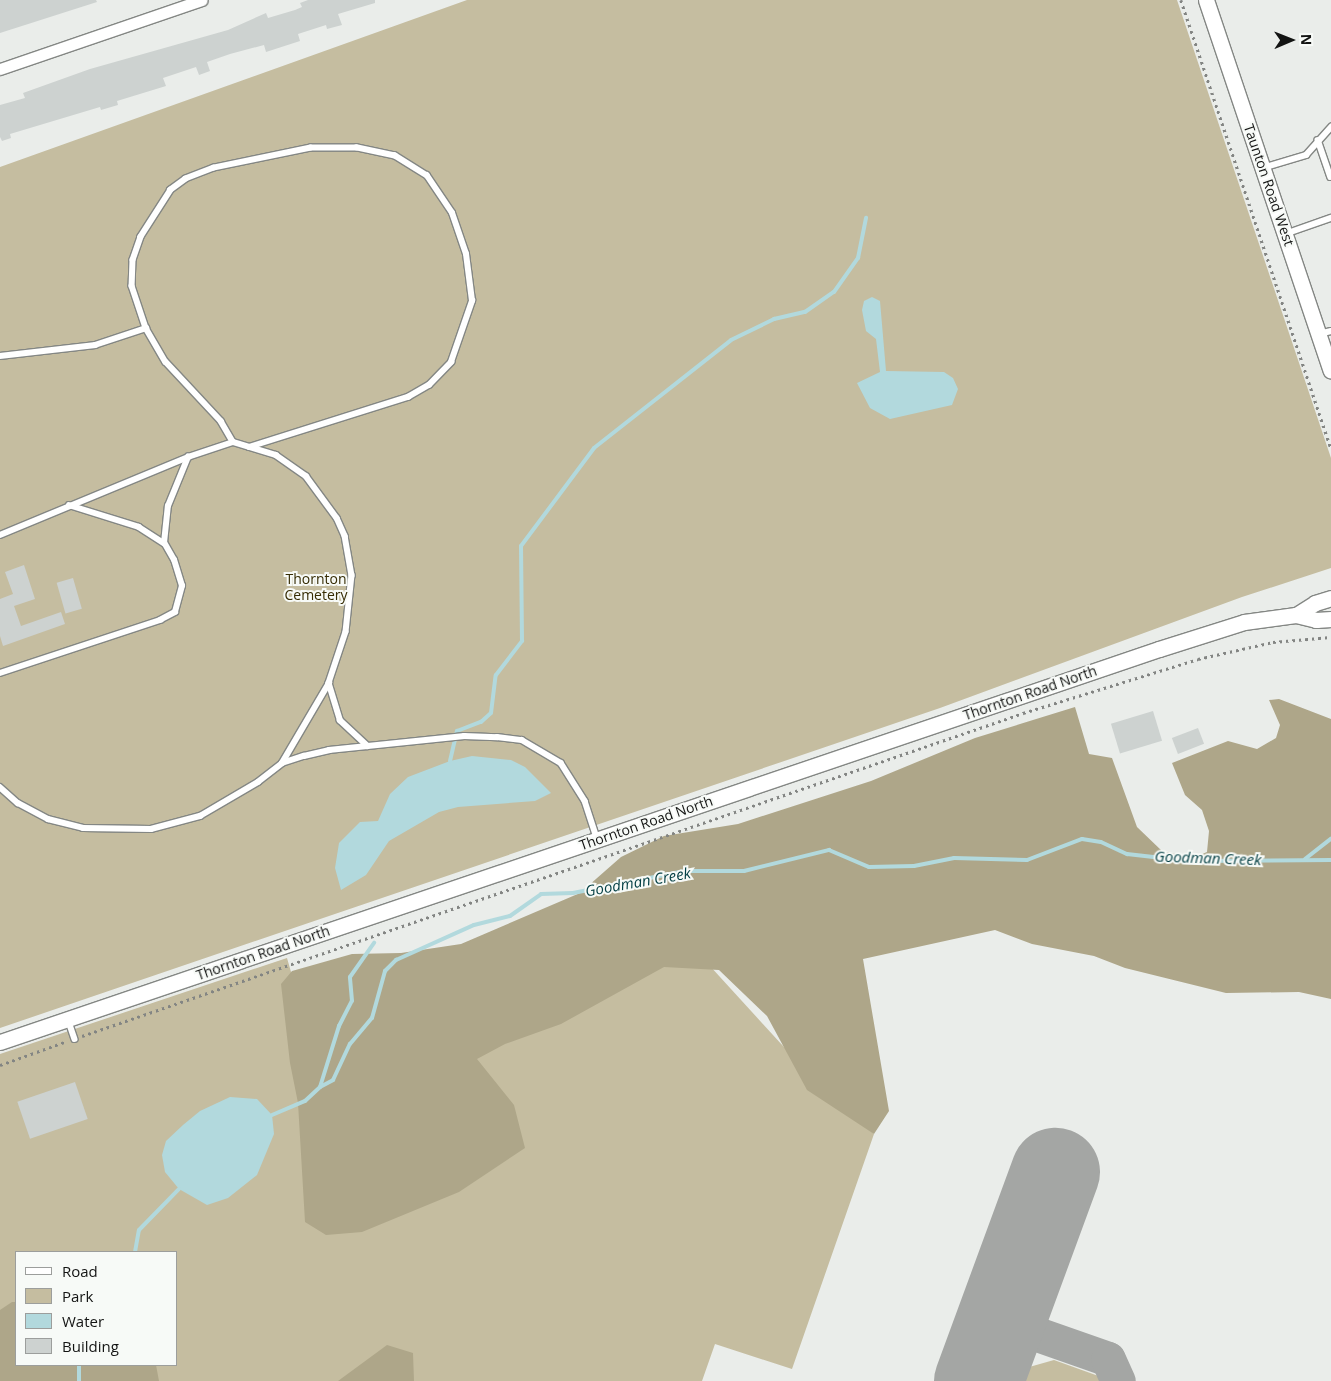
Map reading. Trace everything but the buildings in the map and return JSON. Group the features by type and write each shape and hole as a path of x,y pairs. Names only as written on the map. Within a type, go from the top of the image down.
{"main road":[{"name":"Taunton Road West","path":"1206,0 1285,234 1325,332 1331,371"},
{"name":"Thornton Road North","path":"1296,615 1315,602 1331,598"},
{"name":"Thornton Road North","path":"0,1042 1159,649 1244,622 1296,615 1316,620 1331,619"}],"street":[{"path":"0,69 202,0"}],"lane":[{"path":"1263,168 1306,154 1331,127"},
{"path":"1318,140 1331,177"},
{"path":"233,442 220,421 166,362 146,328 132,286 133,260 141,238 171,190 186,179 214,168 311,148 356,148 395,156 427,176 452,213 466,254 472,301 451,362 429,385 408,397 249,447"},
{"path":"1285,234 1331,218"},
{"path":"0,356 95,345 146,328"},
{"path":"0,535 188,457 233,442 276,455 306,476 328,503 345,536 352,576 346,632 329,684 282,762 258,782 200,816 151,829 82,828 48,819 18,803 0,787"},
{"path":"164,543 168,506 188,457"},
{"path":"0,673 160,620 174,612 182,586 174,560 164,543 139,527 69,505"},
{"path":"329,684 340,720 368,746"},
{"path":"282,762 329,750 464,736 522,740 561,763 585,801 598,840"},
{"path":"67,1018 74,1039"}],"path":[{"path":"1181,0 1331,448"},
{"path":"0,1065 1023,713 1198,659 1273,642 1331,637"}],"green space":[{"name":"Thornton Cemetery","path":"467,0 1177,0 1331,458 1331,568 1242,597 940,708 0,1028 0,167"},
{"path":"699,954 815,1081 874,1134 792,1369 715,1344 702,1381 0,1381 0,1054 287,958 325,1090 461,1033"},
{"path":"1054,1360 1104,1378 1105,1381 1011,1381 1015,1371"}],"shaded area":[{"path":"1279,699 1331,719 1331,999 1299,992 1226,993 1125,968 1094,956 1032,944 995,930 863,959 889,1111 874,1134 807,1090 767,1016 719,970 664,967 561,1024 505,1044 477,1059 514,1105 525,1148 459,1192 362,1232 326,1235 305,1222 298,1103 290,1063 281,984 292,971 352,954 401,953 461,944 580,893 621,857 664,836 738,824 871,781 975,738 1075,707 1089,754 1112,758 1137,827 1162,851 1193,858 1207,852 1209,831 1202,810 1185,795 1172,763 1228,741 1257,749 1276,738 1280,725 1269,700"},
{"path":"15,1302 15,1366 156,1366 159,1381 0,1381 0,1310"},
{"path":"387,1345 413,1353 414,1381 338,1381"}],"water":[{"path":"872,297 880,301 886,371 944,372 953,378 958,389 952,405 890,419 870,408 857,383 880,372 876,339 866,331 862,310 864,301"},
{"path":"472,756 511,760 525,767 551,793 535,801 458,807 439,812 389,841 366,875 341,890 335,868 339,843 360,822 378,821 390,794 408,777 450,761"},
{"path":"230,1097 257,1099 272,1115 274,1134 257,1175 228,1198 207,1205 179,1189 165,1172 162,1155 166,1141 183,1125 200,1111"}],"waterway":[{"path":"450,761 457,731 481,722 491,713 496,675 522,641 521,546 594,448 731,340 774,319 805,312 834,292 858,258 866,218"},
{"name":"Goodman Creek","path":"272,1115 305,1101 320,1087 333,1080 350,1044 372,1018 385,971 396,960 474,925 510,916 541,894 573,893 685,871 744,871 829,850 869,867 914,866 954,858 1027,860 1082,839 1101,842 1127,854 1189,861 1331,860"},
{"path":"1305,859 1331,839"},
{"path":"320,1087 339,1026 352,1001 350,977 374,943"},
{"name":"Goodman Creek","path":"135,1251 139,1230 179,1189"},
{"name":"Goodman Creek","path":"79,1366 79,1381"}],"taxiway":[{"path":"1000,1321 1108,1359 1118,1381"}],"runway":[{"path":"978,1381 1055,1172"}]}
